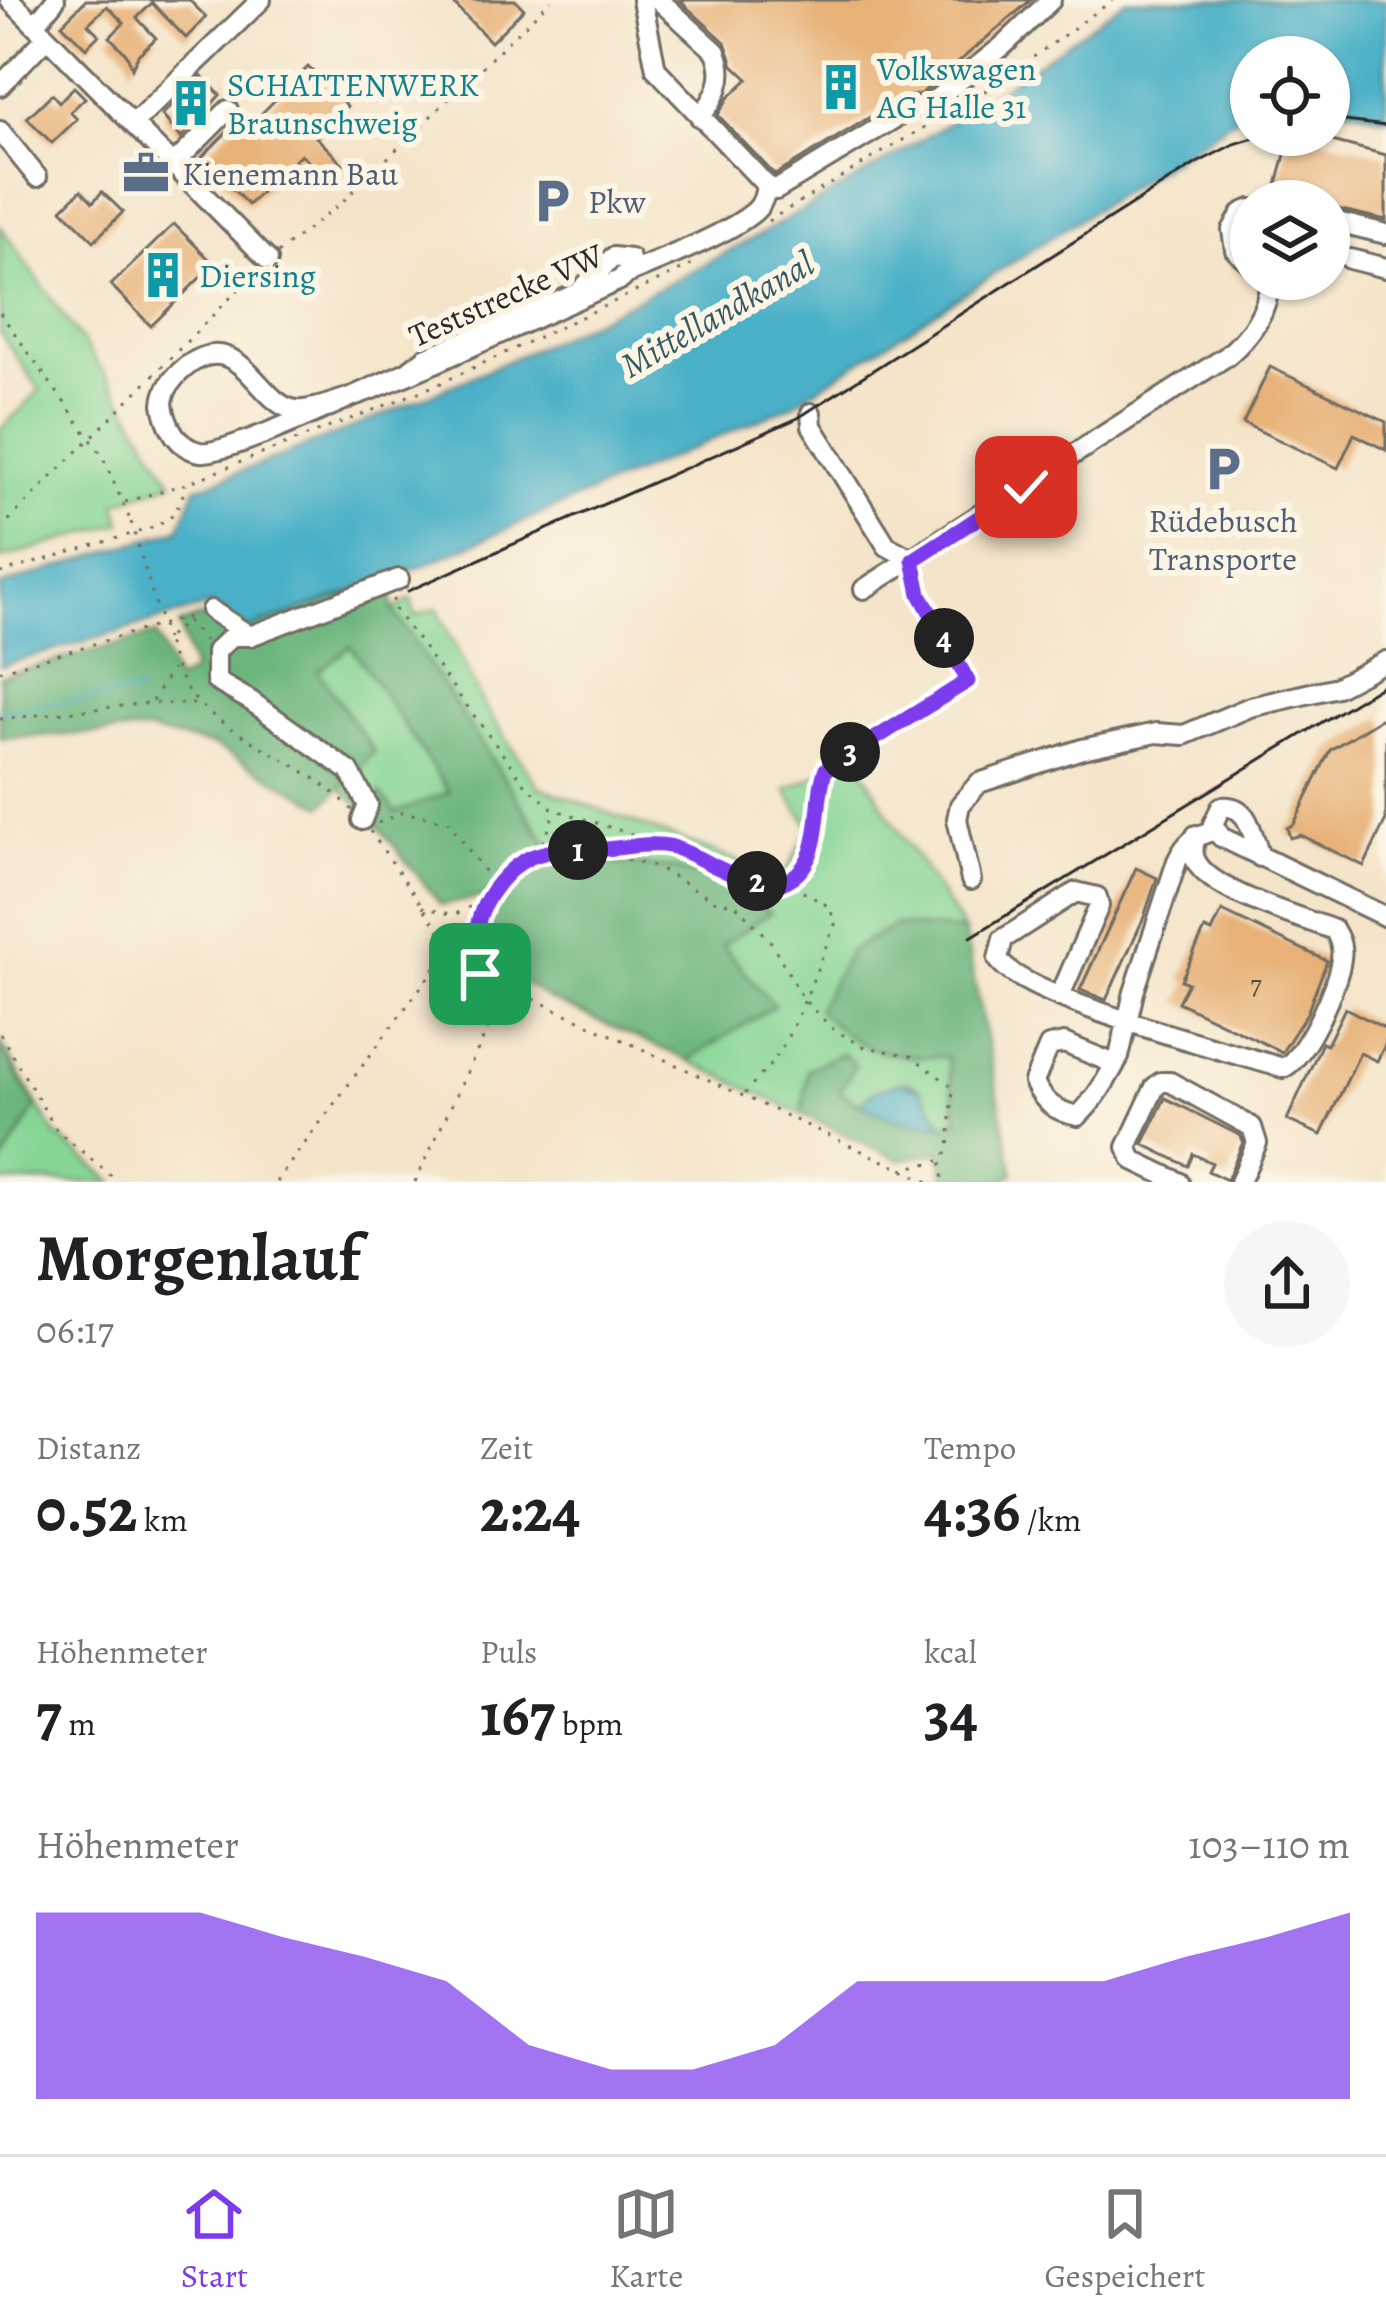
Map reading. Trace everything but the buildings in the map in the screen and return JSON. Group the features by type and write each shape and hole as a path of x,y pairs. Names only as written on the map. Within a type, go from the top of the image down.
{"street":[{"path":"10,0 268,260"},
{"path":"0,86 41,31 55,0"},
{"path":"134,124 261,0"},
{"path":"626,0 631,5 643,0 658,5 693,41"},
{"path":"643,0 656,69 776,190 910,109 926,107 1004,45 1051,0"},
{"path":"659,0 716,52 720,62 714,100 700,117"},
{"path":"173,165 228,110"},
{"path":"0,131 37,177"},
{"name":"Teststrecke VW","path":"629,272 631,259 613,256 578,293 425,358 407,372 348,397 329,406 218,452 188,447 169,426 163,404 169,383 188,365 224,357 243,365 279,401 298,410 330,405 350,397 407,372 420,370 519,326 629,272 655,265 749,215 764,198 766,185"},
{"path":"1350,227 1386,234"},
{"path":"1350,259 1386,268"},
{"path":"864,589 1226,356 1246,340 1267,300"},
{"path":"811,413 812,426 887,546 913,560"},
{"path":"363,821 368,805 349,771 216,681 216,651 232,636 250,636 401,582"},
{"path":"211,610 250,636"},
{"path":"971,880 957,819 960,805 980,783 1082,749 1156,733 1184,735 1250,707 1337,687 1386,661"},
{"path":"1060,996 1099,906 1097,897 1087,892 1076,892 1003,939 998,959 1004,969 1060,996 1283,1068 1300,1055 1333,987 1342,955 1334,930 1218,883 1199,868 1193,854 1221,807 1237,806 1244,811 1260,856"},
{"path":"1205,833 1386,917"},
{"path":"1115,1064 1064,1042 1049,1046 1034,1082 1042,1099 1060,1112 1078,1116 1095,1100 1115,1064 1177,861 1185,845 1205,833"},
{"path":"1179,1182 1133,1160 1126,1148 1161,1082 1170,1082 1252,1127 1257,1143 1240,1182"}],"path":[{"path":"0,529 268,260 341,202 551,0"},
{"path":"0,313 90,438 124,502 174,665 200,704 319,780 363,821 422,907 480,974 928,1182"},
{"path":"0,573 155,527 175,513 188,483 124,502"},
{"path":"401,582 391,604 525,784 553,808 770,885 785,882 810,855 821,819 817,790 826,769 968,681 920,594 913,560"},
{"path":"0,671 211,610"},
{"path":"166,639 187,622 204,641"},
{"path":"151,703 174,665"},
{"path":"0,719 151,703 200,704"},
{"path":"480,974 476,930 487,898 498,883 536,855 551,825 553,808"},
{"path":"363,821 385,823 403,812 449,823 498,883"},
{"path":"536,855 668,846"},
{"path":"568,850 606,853 658,868 714,901 736,905 771,943 803,998 833,1029 862,1046 911,1056 953,1087 949,1149 940,1161 902,1169"},
{"path":"744,1096 757,1075 773,1063 836,922 828,906 785,882"},
{"path":"422,907 454,915 487,898"},
{"path":"276,1182 452,946"},
{"path":"415,1182 508,986"},
{"path":"0,1034 57,1131 119,1182"},
{"path":"940,1161 943,1182"},
{"path":"909,1182 913,1174"}],"green space":[{"path":"0,226 119,394 172,482 116,503 122,523 0,559 0,430 40,390 0,333"},
{"path":"391,587 393,610 556,858 670,868 736,885 770,913 722,945 774,1006 688,1060 548,999 487,958 490,896 441,905 368,813 380,793 396,813 449,792 351,646 318,671 374,752 323,806 214,746 146,731 0,738 0,676 156,634 176,681 193,672 179,625 200,617 221,622"},
{"path":"411,599 415,616 437,608 483,704 539,787 783,878 810,827 786,790 856,756 964,931 895,925 850,951 947,1056 958,1123 944,1125 859,1104 808,1069 802,1114 688,1060 773,1006 722,945 769,913 736,885 670,868 557,858 393,610"},
{"path":"351,645 449,793 396,813 368,813 341,788 374,751 317,670"},
{"path":"896,925 964,931 1014,1173 1001,1182 950,1182 945,1180 940,1152 900,1160 802,1114 808,1069 842,1053 855,1065 840,1091 858,1104 871,1093 909,1082 921,1090 944,1125 958,1123 947,1057 876,1050 848,1035 817,1009 850,951"},
{"path":"0,1041 55,1134 114,1182 0,1182"},
{"path":"0,1045 36,1107 0,1167"}],"water":[{"name":"Mittellandkanal","path":"1126,0 1386,0 1386,118 1350,109 1350,36 1230,36 1230,122 790,406 408,572 247,629 212,605 0,666 0,586 179,529 196,488 441,390 679,278 908,148"},
{"path":"900,1082 921,1090 944,1125 899,1121 859,1104 871,1093"}],"waterway":[{"path":"0,710 141,692"}],"railway":[{"path":"1350,122 1386,126"},
{"path":"408,591 798,418 1230,146"},
{"path":"971,937 1386,683"}],"place":[{"name":"Volkswagen AG Halle 31","path":"841,87"},
{"name":"SCHATTENWERK Braunschweig","path":"191,103"},
{"name":"Kienemann Bau","path":"146,173"},
{"name":"Pkw","path":"552,201"},
{"name":"Diersing","path":"163,275"},
{"name":"Rüdebusch Transporte","path":"1223,469"}],"route":[{"path":"480,974 476,930 487,898 498,883 536,855 668,846 770,885 785,882 810,855 821,819 817,790 826,769 968,681 920,594 913,560 1026,487"}]}
